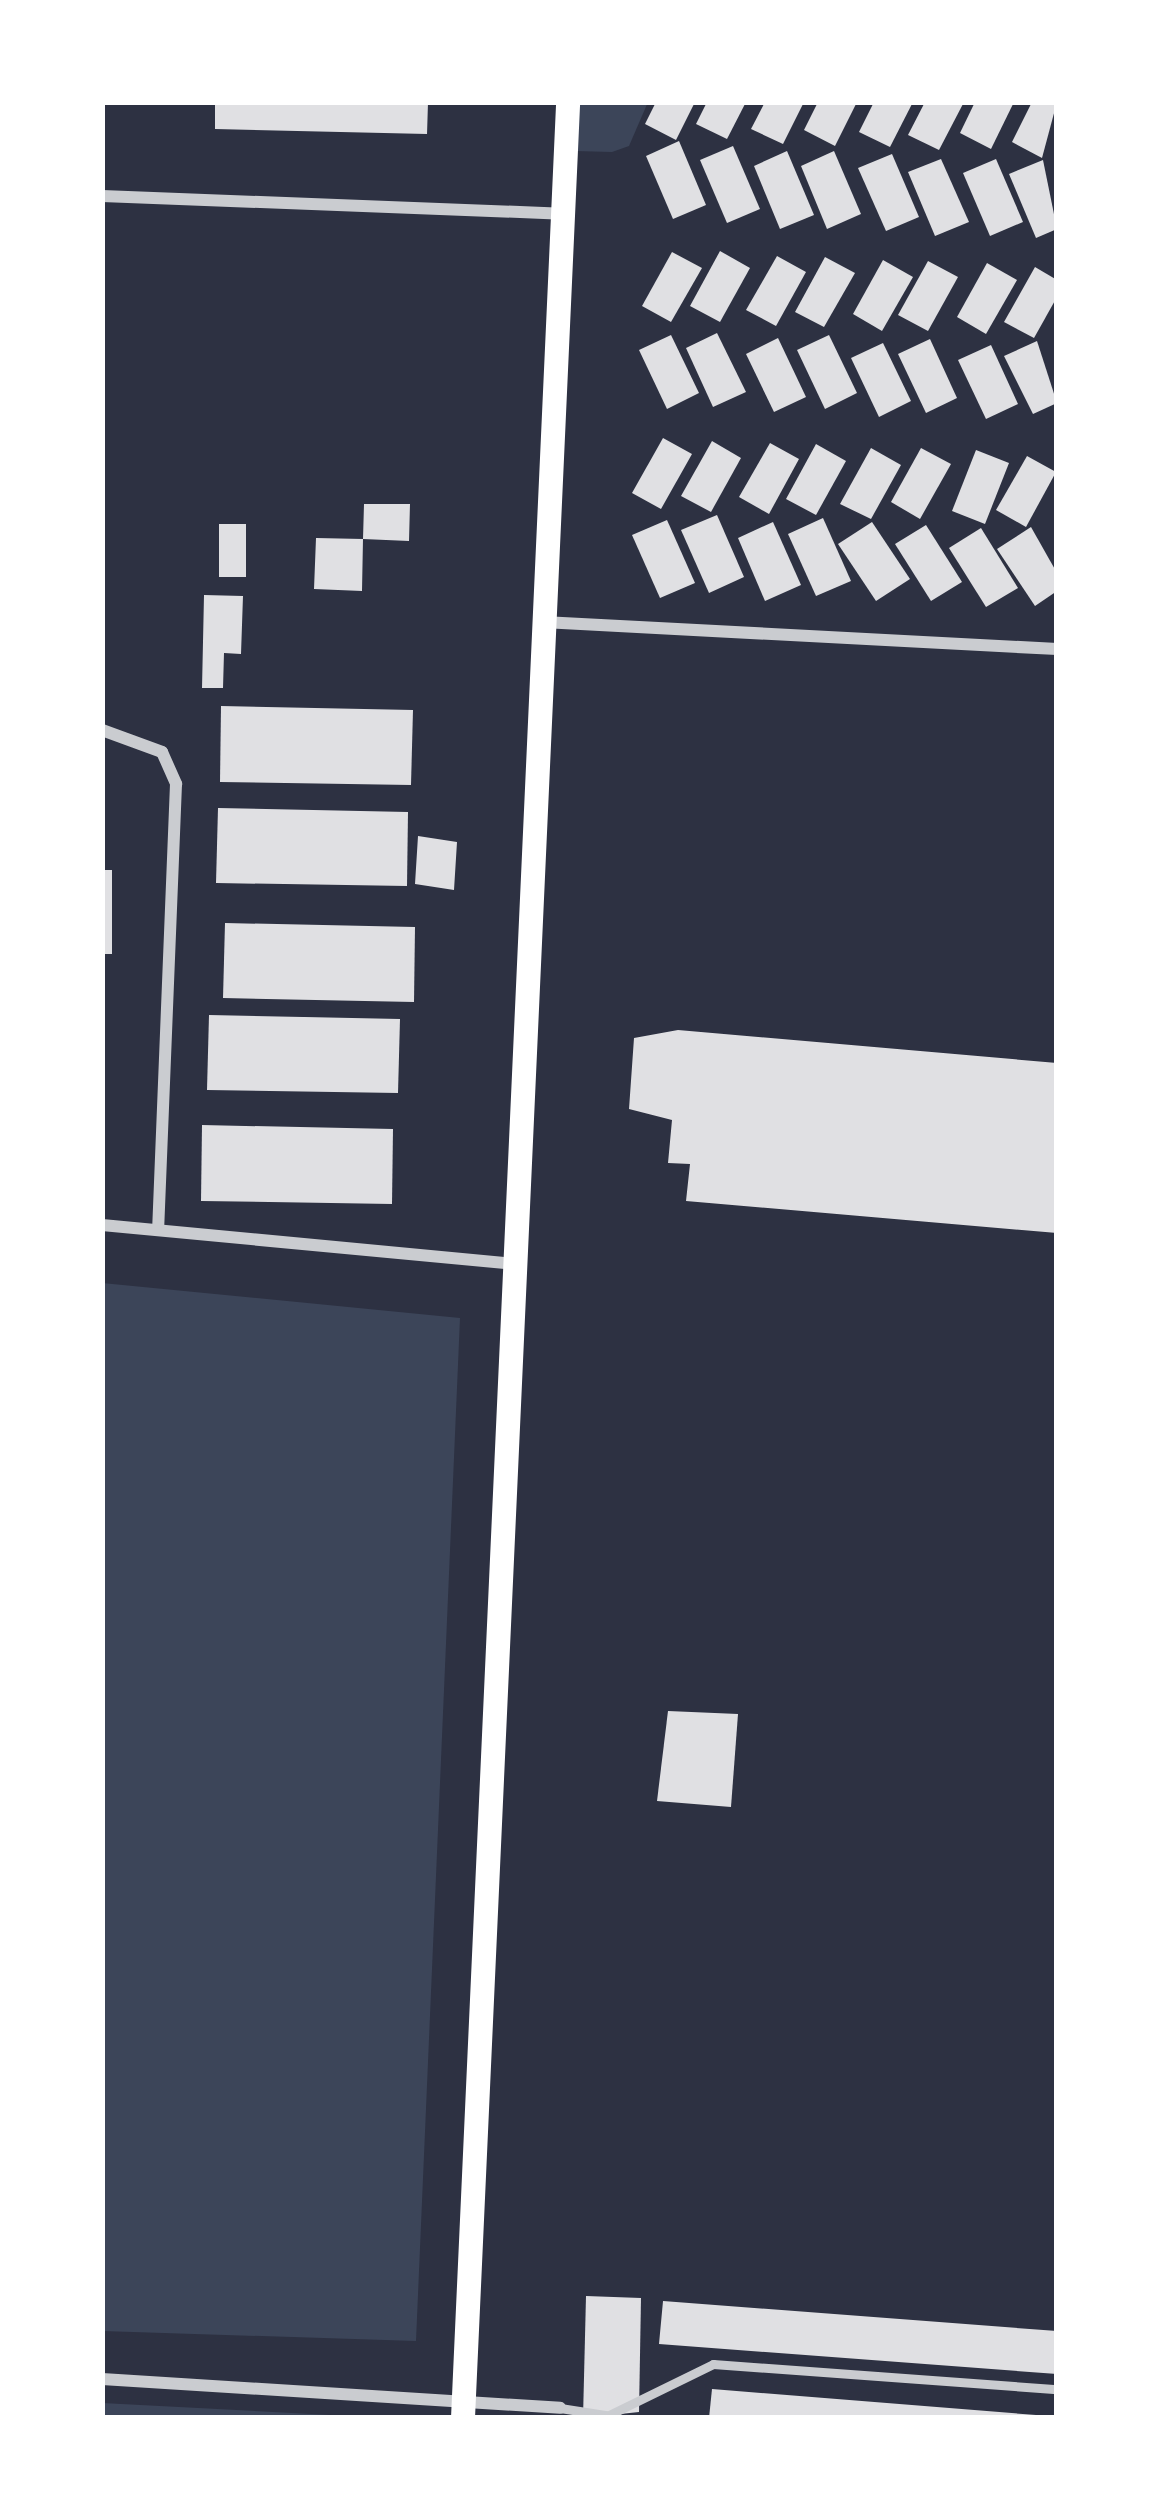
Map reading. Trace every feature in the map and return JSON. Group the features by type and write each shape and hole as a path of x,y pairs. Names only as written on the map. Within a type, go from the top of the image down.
{"main road":[{"path":"463,2409 568,102"}],"street":[{"path":"102,196 564,214"},
{"path":"542,622 1057,649"},
{"path":"102,730 162,752 176,784 158,1230"},
{"path":"102,1225 512,1264"},
{"path":"102,2378 463,2409 560,2408"}],"lane":[{"path":"560,2408 612,2416 713,2364 1057,2389"}],"shaded area":[{"path":"578,102 648,102 629,146 612,152 575,151"},
{"path":"102,1283 460,1318 416,2341 102,2331"},
{"path":"102,2403 369,2417 369,2418 102,2418"}],"building":[{"path":"215,102 428,102 427,134 215,129"},
{"path":"656,102 695,102 676,140 645,124"},
{"path":"707,102 746,102 727,139 696,124"},
{"path":"765,102 804,102 783,144 751,129"},
{"path":"818,102 857,102 835,146 804,130"},
{"path":"874,102 913,102 890,147 859,132"},
{"path":"925,102 964,102 939,150 908,135"},
{"path":"975,102 1014,102 991,149 960,133"},
{"path":"1032,102 1057,102 1042,158 1012,142"},
{"path":"679,141 706,205 673,219 646,156"},
{"path":"733,146 760,209 727,223 700,160"},
{"path":"787,151 814,215 780,229 754,166"},
{"path":"834,151 861,214 827,229 801,166"},
{"path":"892,154 919,217 886,231 858,168"},
{"path":"941,159 969,222 935,236 908,172"},
{"path":"996,159 1023,222 990,236 963,173"},
{"path":"1043,160 1057,229 1036,238 1009,174"},
{"path":"720,251 750,268 720,322 690,306"},
{"path":"672,252 702,268 671,322 642,306"},
{"path":"777,256 806,272 776,326 746,310"},
{"path":"825,257 855,273 824,327 795,312"},
{"path":"883,260 913,277 882,331 853,314"},
{"path":"928,261 958,277 928,331 898,315"},
{"path":"987,263 1017,280 986,334 957,317"},
{"path":"1035,267 1057,280 1057,297 1034,338 1004,322"},
{"path":"717,333 746,392 713,407 686,348"},
{"path":"671,335 699,393 667,409 639,350"},
{"path":"829,335 857,393 825,409 797,350"},
{"path":"778,338 806,397 774,412 746,354"},
{"path":"930,339 957,398 926,413 898,354"},
{"path":"1037,341 1057,403 1033,414 1004,356"},
{"path":"883,343 911,401 879,417 851,358"},
{"path":"991,345 1018,404 986,419 958,360"},
{"path":"663,438 692,454 661,509 632,493"},
{"path":"712,441 741,458 711,512 681,496"},
{"path":"770,443 799,459 769,514 739,497"},
{"path":"816,444 846,461 816,515 786,499"},
{"path":"871,448 901,465 871,519 840,504"},
{"path":"921,448 951,464 920,519 891,502"},
{"path":"976,450 1009,463 985,524 952,511"},
{"path":"1027,456 1056,472 1026,527 996,510"},
{"path":"364,504 410,504 409,541 363,539"},
{"path":"717,515 744,577 709,593 681,530"},
{"path":"823,518 851,581 816,596 788,534"},
{"path":"667,520 695,583 660,598 632,535"},
{"path":"773,522 801,585 765,601 738,538"},
{"path":"872,522 910,579 876,601 838,544"},
{"path":"219,524 246,524 246,577 219,577"},
{"path":"926,525 962,582 931,601 895,544"},
{"path":"1031,527 1057,573 1057,591 1035,606 997,549"},
{"path":"981,528 1018,588 986,607 949,548"},
{"path":"316,538 363,539 362,591 314,589"},
{"path":"204,595 243,596 241,654 224,653 223,688 202,688"},
{"path":"221,706 413,710 411,785 220,782"},
{"path":"218,808 408,812 407,886 216,883"},
{"path":"418,836 457,842 454,890 415,884"},
{"path":"102,870 112,870 112,954 102,954"},
{"path":"225,923 415,927 414,1002 223,998"},
{"path":"209,1015 400,1019 398,1093 207,1090"},
{"path":"678,1030 1057,1063 1057,1233 686,1201 690,1164 668,1163 672,1120 629,1109 634,1038"},
{"path":"202,1125 393,1129 392,1204 201,1201"},
{"path":"668,1711 738,1714 731,1807 657,1801"},
{"path":"586,2296 641,2298 639,2412 583,2418"},
{"path":"663,2301 1057,2331 1057,2374 659,2344"},
{"path":"712,2389 1036,2415 1036,2418 709,2418"}]}
